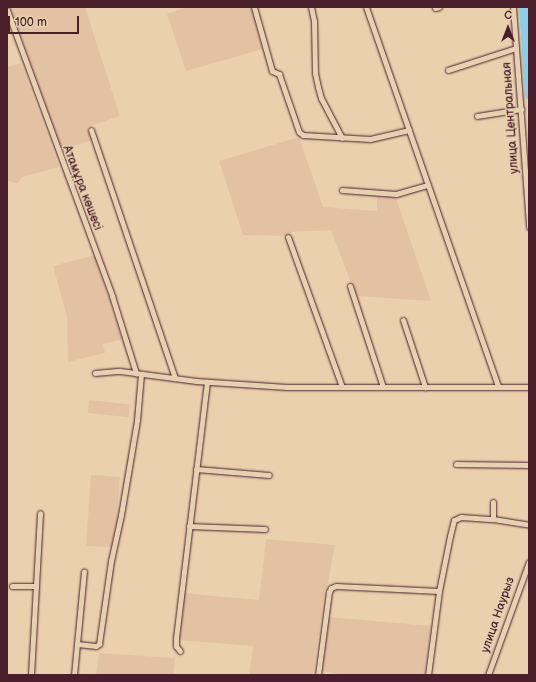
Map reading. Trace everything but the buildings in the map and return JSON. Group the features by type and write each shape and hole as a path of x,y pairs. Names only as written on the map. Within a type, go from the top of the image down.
{"street":[{"path":"254,7 272,71 279,74 299,132 303,135 378,139 409,130"},
{"path":"311,7 314,21 315,73 318,87 321,98 342,138"},
{"path":"366,7 498,387"},
{"name":"улица Центральная","path":"513,7 529,227"},
{"name":"Атамұра көшесі","path":"7,10 112,296 139,374"},
{"path":"448,70 516,48"},
{"path":"477,116 521,109"},
{"path":"91,130 175,378"},
{"path":"342,190 396,194 428,185"},
{"path":"288,237 342,387"},
{"path":"350,286 384,387"},
{"path":"403,320 425,387"},
{"path":"95,373 120,371 207,382 288,386 529,387"},
{"path":"77,644 96,646 99,644 111,562 136,420 139,374"},
{"path":"180,651 176,646 176,638 207,382"},
{"path":"456,464 529,465"},
{"path":"196,468 270,475"},
{"path":"493,502 493,519"},
{"path":"31,675 40,513"},
{"path":"428,675 439,591 454,520 461,517 493,519 529,524"},
{"path":"189,526 265,529"},
{"name":"улица Наурыз","path":"488,675 529,562"},
{"path":"74,675 84,571"},
{"path":"12,586 36,586"},
{"path":"318,675 331,588 336,586 439,591"}],"shaded area":[{"path":"85,7 120,116 87,127 92,140 61,150 11,8"},
{"path":"187,7 251,7 263,49 186,71 167,14"},
{"path":"21,63 59,167 22,177 18,183 7,181 7,67"},
{"path":"299,137 323,207 377,211 377,196 396,198 431,301 356,296 331,230 290,232 291,236 243,235 219,161"},
{"path":"95,255 122,339 103,344 105,353 68,362 67,317 53,266"},
{"path":"89,400 130,404 128,417 88,413"},
{"path":"91,475 120,477 115,548 86,546"},
{"path":"266,539 335,545 327,588 325,588 313,675 249,675 253,646 178,640 183,593 259,600"},
{"path":"328,617 431,626 425,675 344,675 322,671"},
{"path":"99,653 175,658 173,675 96,675"}],"waterway":[{"path":"523,7 529,95"}]}
